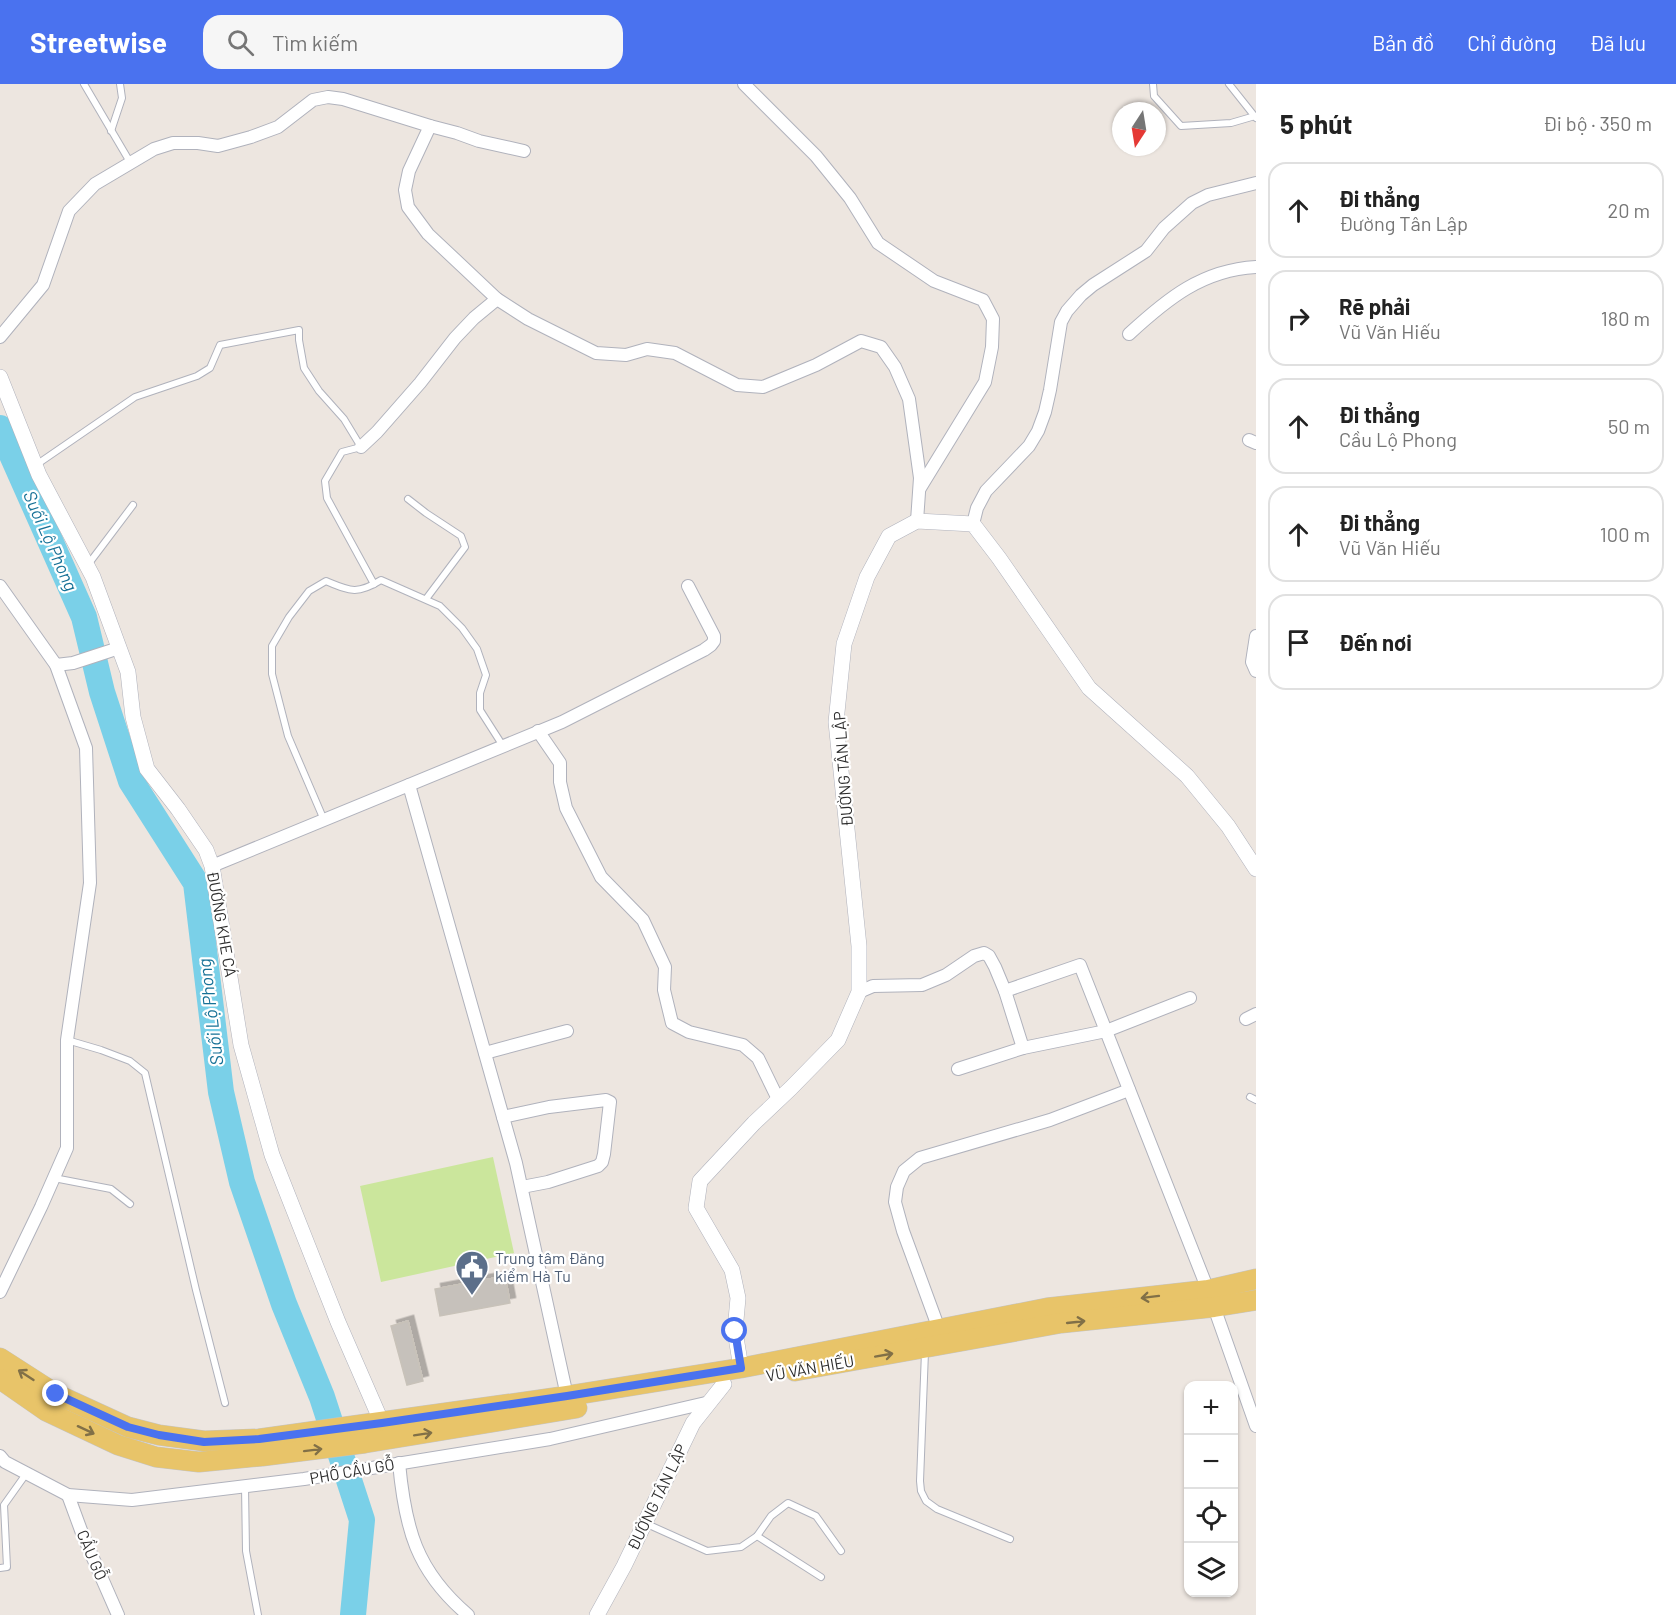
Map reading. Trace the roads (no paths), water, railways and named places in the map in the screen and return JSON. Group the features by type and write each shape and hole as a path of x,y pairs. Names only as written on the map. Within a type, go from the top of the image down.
{"main road":[{"name":"VŨ VĂN HIẾU","path":"371,1430 724,1384 1211,1298 1256,1279"},
{"name":"VŨ VĂN HIẾU","path":"371,1430 741,1368 1047,1308 1211,1298 1256,1300"},
{"path":"0,1358 56,1394 128,1427 159,1435 261,1448"},
{"path":"0,1379 46,1411 118,1445 156,1457 199,1462 261,1448 371,1430"}],"street":[{"path":"744,84 816,156 850,198 878,243 934,281 983,300 993,319 992,347 985,382 919,489"},
{"path":"0,337 43,285 69,211 95,184 154,149 173,143 218,146 251,137 278,127 313,100 328,97 344,99 479,141 524,151"},
{"path":"430,126 409,171 405,190 408,207 428,234 497,299 528,319 596,353 626,354 647,349 675,353 737,385 763,387 816,365 861,341 881,347 895,367 909,399 920,478 916,521 974,524"},
{"path":"1256,183 1208,195 1192,203 1164,228 1146,251 1080,295 1061,322 1050,390 1038,432 1029,446 986,491 977,508 974,524 1089,688 1187,776 1228,826 1256,869"},
{"path":"1129,334 1178,293 1206,278 1239,268 1256,267"},
{"path":"361,447 420,383 455,338 497,299"},
{"name":"ĐƯỜNG KHE CÁ","path":"0,376 36,465 93,577 128,672 134,717 147,769 206,850 212,866 242,1045 272,1155 333,1312 371,1430"},
{"name":"ĐƯỜNG TÂN LẬP","path":"741,1368 735,1331 738,1298 732,1270 696,1208 700,1181 754,1123 838,1040 859,992 859,946 836,722 844,644 867,577 889,536 916,521"},
{"path":"0,586 56,665 86,747 90,860 90,883 67,1040 67,1148 0,1292"},
{"path":"212,866 562,722 711,645 714,636 688,586"},
{"path":"1256,636 1252,662 1256,672"},
{"path":"56,665 73,663 119,648"},
{"path":"538,731 560,763 560,782 566,807 600,877 643,920 665,967 664,990 672,1023 689,1032 743,1046 758,1058 778,1100"},
{"path":"409,784 522,1188 567,1396"},
{"path":"859,992 873,986 913,986 928,983 946,975 974,956 984,953 993,961 1023,1048"},
{"path":"1005,991 1080,965 1211,1298 1256,1426"},
{"path":"957,1069 1023,1048 1106,1031 1190,998"},
{"path":"485,1053 567,1031"},
{"path":"939,1329 903,1231 895,1202 897,1187 904,1171 920,1158 1050,1120 1129,1090"},
{"path":"503,1117 549,1107 606,1100 610,1102 604,1154 598,1166 522,1188"},
{"name":"ĐƯỜNG TÂN LẬP","path":"597,1615 624,1566 693,1423 724,1384"},
{"name":"PHỐ CẦU GỖ","path":"0,1456 5,1462 68,1495 132,1500 304,1479 550,1439 710,1402"},
{"path":"399,1463 406,1518 418,1554 430,1576 468,1615"},
{"name":"CẦU GỖ","path":"68,1495 118,1615"}],"lane":[{"path":"84,84 130,162"},
{"path":"111,131 122,98 120,84"},
{"path":"1154,84 1154,96 1181,126 1231,123 1255,117 1229,84"},
{"path":"36,465 135,398 210,368 220,345 299,330 304,368 319,391 344,419 361,447 342,452 325,481 327,498 374,585"},
{"path":"408,499 461,536 465,547 426,599"},
{"path":"87,567 133,505"},
{"path":"324,820 288,736 272,674 272,646 289,617 309,591 326,581 349,591 366,589 381,580 440,606 462,628 477,649 486,675 480,693 480,710 502,746"},
{"path":"67,1040 130,1061 145,1073 225,1403"},
{"path":"54,1178 111,1189 130,1204"},
{"path":"925,1348 921,1491 926,1501 937,1509 1010,1539"},
{"path":"0,1568 7,1567 4,1505 27,1473"},
{"path":"245,1486 246,1551 258,1615"},
{"path":"645,1523 708,1551 741,1547 757,1536 771,1516 788,1503 816,1516 841,1551"},
{"path":"757,1536 821,1577"}],"waterway":[{"name":"Suối Lộ Phong","path":"0,428 84,617 102,692 131,781 196,883 221,1092 242,1182 284,1304 322,1397 362,1520 353,1615"}],"place":[{"name":"Trung tâm Đăng kiểm Hà Tu","path":"472,1296"}]}
